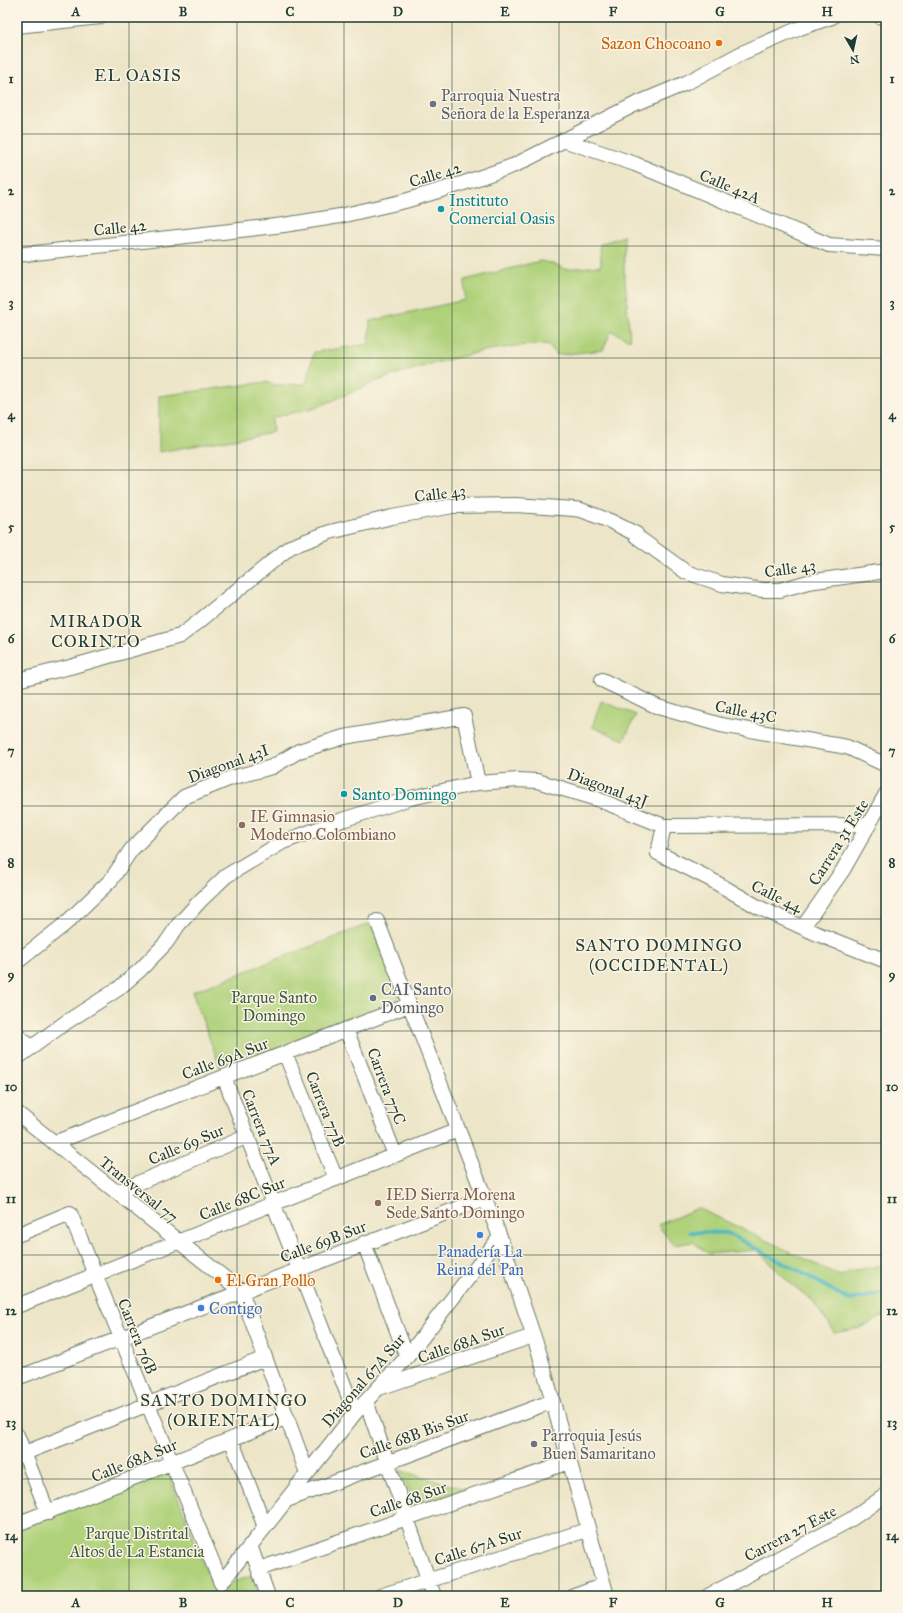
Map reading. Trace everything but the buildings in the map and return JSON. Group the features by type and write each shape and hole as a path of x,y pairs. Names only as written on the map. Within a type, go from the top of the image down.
{"street":[{"path":"17,26 100,17"},
{"name":"Calle 42","path":"17,255 284,225 340,216 405,201 515,165 636,104 686,83 742,53 800,28 832,17"},
{"path":"881,17 886,18"},
{"name":"Calle 42A","path":"563,140 635,164 829,245 886,249"},
{"name":"Calle 43","path":"17,680 70,667 180,636 290,547 330,532 392,517 453,506 516,505 581,510 610,521 636,534 636,536 686,572 722,584 763,590 780,590 808,582 886,572"},
{"name":"Calle 43C","path":"602,680 658,707 721,724 847,747 886,764"},
{"name":"Diagonal 43I","path":"17,962 66,924 111,880 131,850 184,797 231,778 272,767 299,750 344,737 464,716 478,783"},
{"name":"Diagonal 43J","path":"31,1047 118,989 166,943 179,924 226,876 283,842 342,820 411,798 478,783 518,780 537,781 597,799 664,826 869,825"},
{"name":"Carrera 31 Este","path":"803,927 843,870 886,794"},
{"name":"Calle 44","path":"664,826 658,853 708,878 758,907 886,961"},
{"path":"377,921 500,1237 553,1401 587,1530 607,1592 574,1596"},
{"name":"Calle 69A Sur","path":"54,1142 409,1005"},
{"name":"Carrera 77C","path":"346,1029 396,1155"},
{"path":"17,1035 31,1047 17,1058"},
{"name":"Carrera 77B","path":"285,1053 336,1179"},
{"name":"Carrera 77A","path":"224,1077 300,1268 355,1413"},
{"name":"Transversal 77","path":"17,1113 241,1291"},
{"name":"Calle 68C Sur","path":"17,1306 458,1130"},
{"name":"Calle 69 Sur","path":"117,1192 248,1136"},
{"name":"Calle 69B Sur","path":"17,1378 364,1243 485,1198"},
{"name":"Carrera 76B","path":"17,1234 70,1213 221,1583"},
{"name":"Diagonal 67A Sur","path":"221,1583 355,1413 407,1357 500,1237"},
{"path":"364,1243 407,1357"},
{"path":"241,1291 307,1473"},
{"name":"Calle 68A Sur","path":"376,1389 533,1336"},
{"path":"21,1455 265,1358"},
{"path":"366,1401 434,1596"},
{"name":"Calle 68B Bis Sur","path":"286,1500 553,1401"},
{"name":"Calle 68A Sur","path":"17,1524 287,1417"},
{"path":"17,1435 21,1455 48,1513"},
{"path":"231,1439 265,1527"},
{"name":"Calle 68 Sur","path":"259,1569 406,1517 570,1462"},
{"name":"Carrera 27 Este","path":"708,1596 850,1520 886,1495"},
{"name":"Calle 67A Sur","path":"380,1596 587,1530"},
{"path":"250,1546 268,1596"}],"green space":[{"path":"624,236 624,266 630,340 611,331 603,350 557,355 548,344 516,346 483,351 387,377 320,406 272,418 273,432 159,452 159,396 266,382 273,385 306,384 314,352 369,344 370,321 465,300 465,280 540,261 565,269 601,266 600,244"},
{"path":"601,701 636,715 624,740 592,727"},
{"name":"Parque Santo Domingo","path":"374,922 405,1002 222,1072 192,992"},
{"path":"698,1208 841,1276 853,1270 886,1264 886,1315 860,1328 834,1333 813,1301 790,1283 757,1250 709,1254 693,1242 673,1245 658,1225"},
{"path":"399,1470 465,1489 417,1506"},
{"name":"Parque Distrital Altos de La Estancia","path":"168,1472 213,1588 252,1576 259,1596 17,1596 17,1530"}],"waterway":[{"path":"690,1232 727,1233 799,1271 849,1300 886,1293"}],"place":[{"name":"Sazon Chocoano","path":"719,43"},
{"name":"Parroquia Nuestra Señora de la Esperanza","path":"433,104"},
{"name":"Instituto Comercial Oasis","path":"441,209"},
{"name":"Santo Domingo","path":"344,794"},
{"name":"IE Gimnasio Moderno Colombiano","path":"242,825"},
{"name":"CAI Santo Domingo","path":"373,998"},
{"name":"IED Sierra Morena Sede Santo Domingo","path":"378,1203"},
{"name":"Panadería La Reina del Pan","path":"480,1235"},
{"name":"El Gran Pollo","path":"218,1280"},
{"name":"Contigo","path":"201,1308"},
{"name":"Parroquia Jesús Buen Samaritano","path":"534,1444"}],"district":[{"name":"EL OASIS","path":"138,75"},
{"name":"MIRADOR CORINTO","path":"96,631"},
{"name":"SANTO DOMINGO (OCCIDENTAL)","path":"659,955"},
{"name":"SANTO DOMINGO (ORIENTAL)","path":"224,1410"}]}
